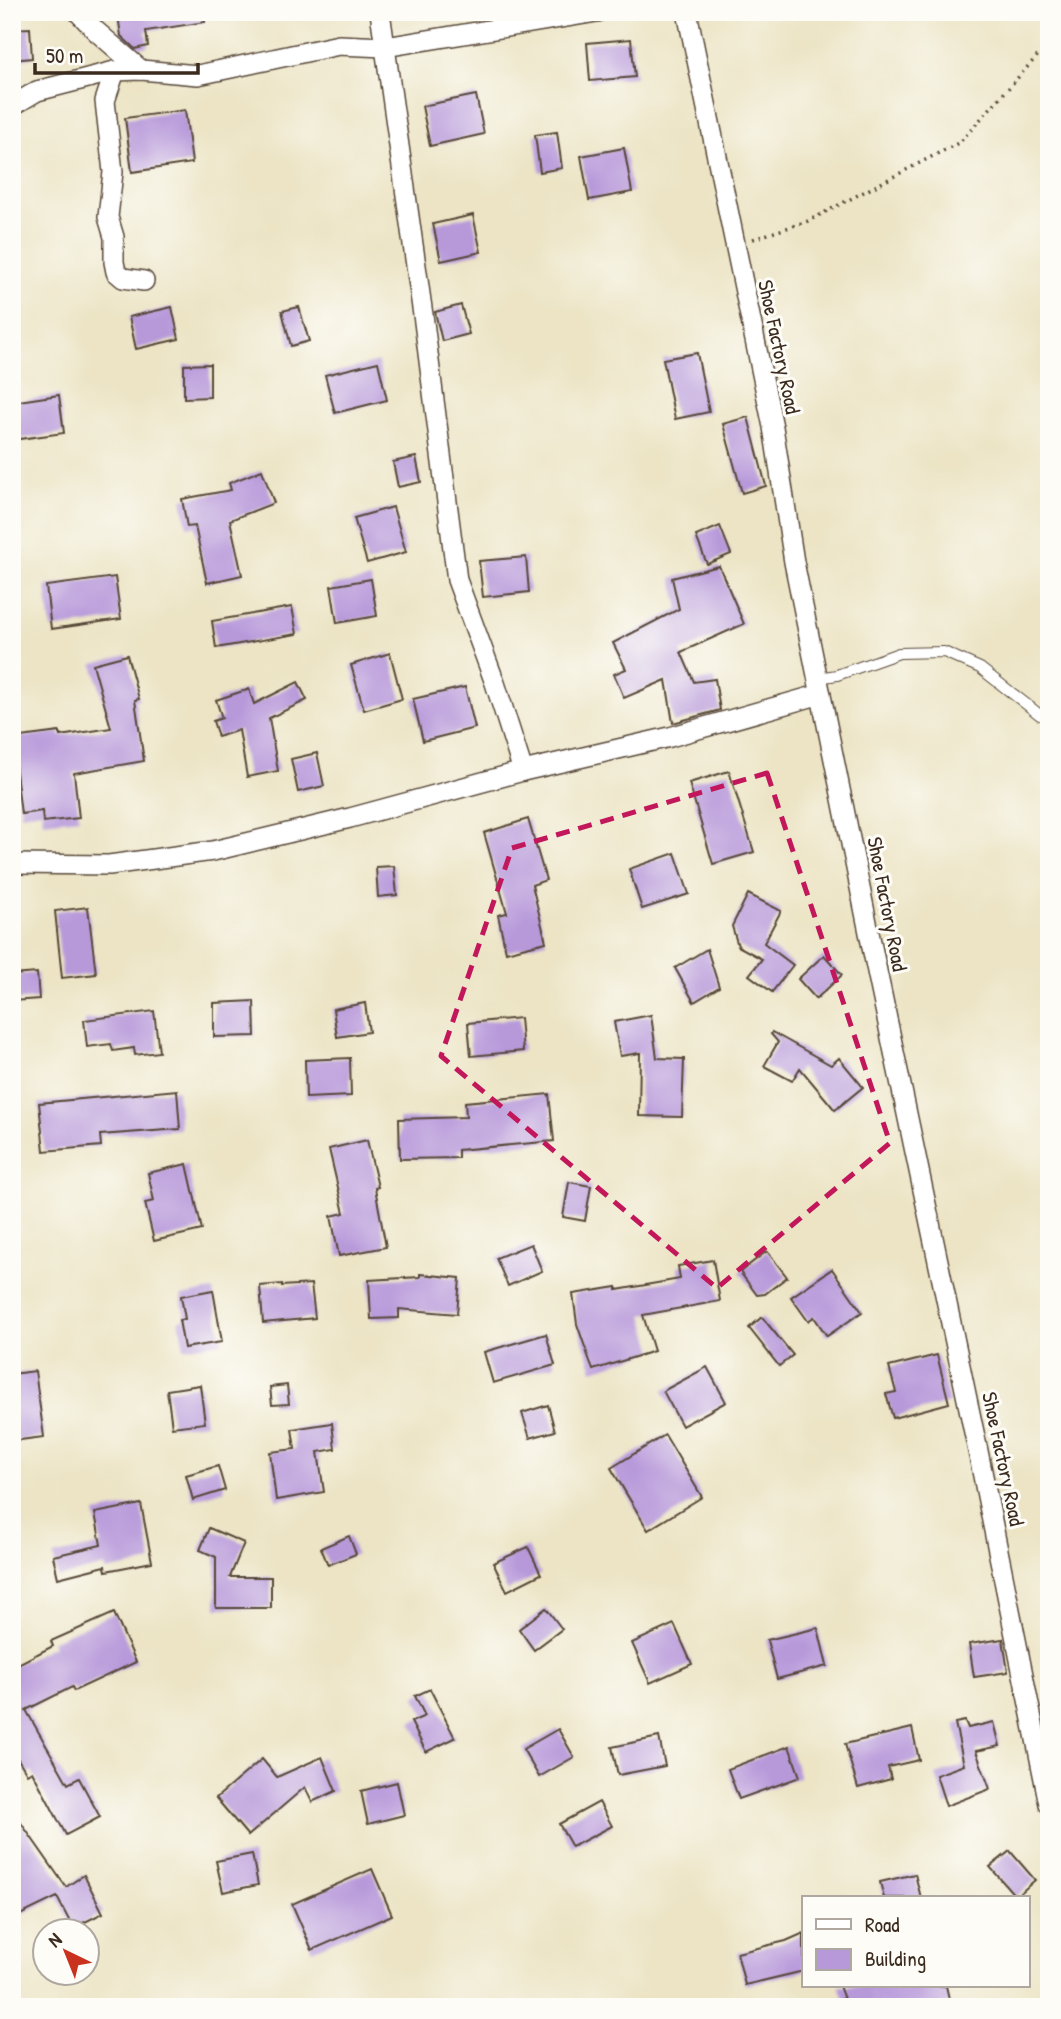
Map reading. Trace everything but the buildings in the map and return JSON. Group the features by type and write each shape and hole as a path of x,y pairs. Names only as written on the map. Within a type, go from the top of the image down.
{"street":[{"path":"78,12 141,70"},
{"path":"380,12 457,580 495,683 523,771"},
{"path":"12,106 37,91 115,71 141,70 198,75 339,45 385,47 597,12"},
{"name":"Shoe Factory Road","path":"688,12 773,427 794,562 1049,1804"},
{"path":"115,71 105,101 113,172 108,217 114,237 114,262 116,272 123,278 144,281"},
{"path":"12,864 109,865 213,851 350,818 523,771 670,737 819,686"}],"lane":[{"path":"819,686 837,675 899,653 944,652 980,668 1040,715 1049,717"}],"path":[{"path":"734,244 772,234 807,220 960,142 1049,43"}],"highlighted area":[{"path":"767,773 890,1143 717,1288 441,1056 512,848"}]}
